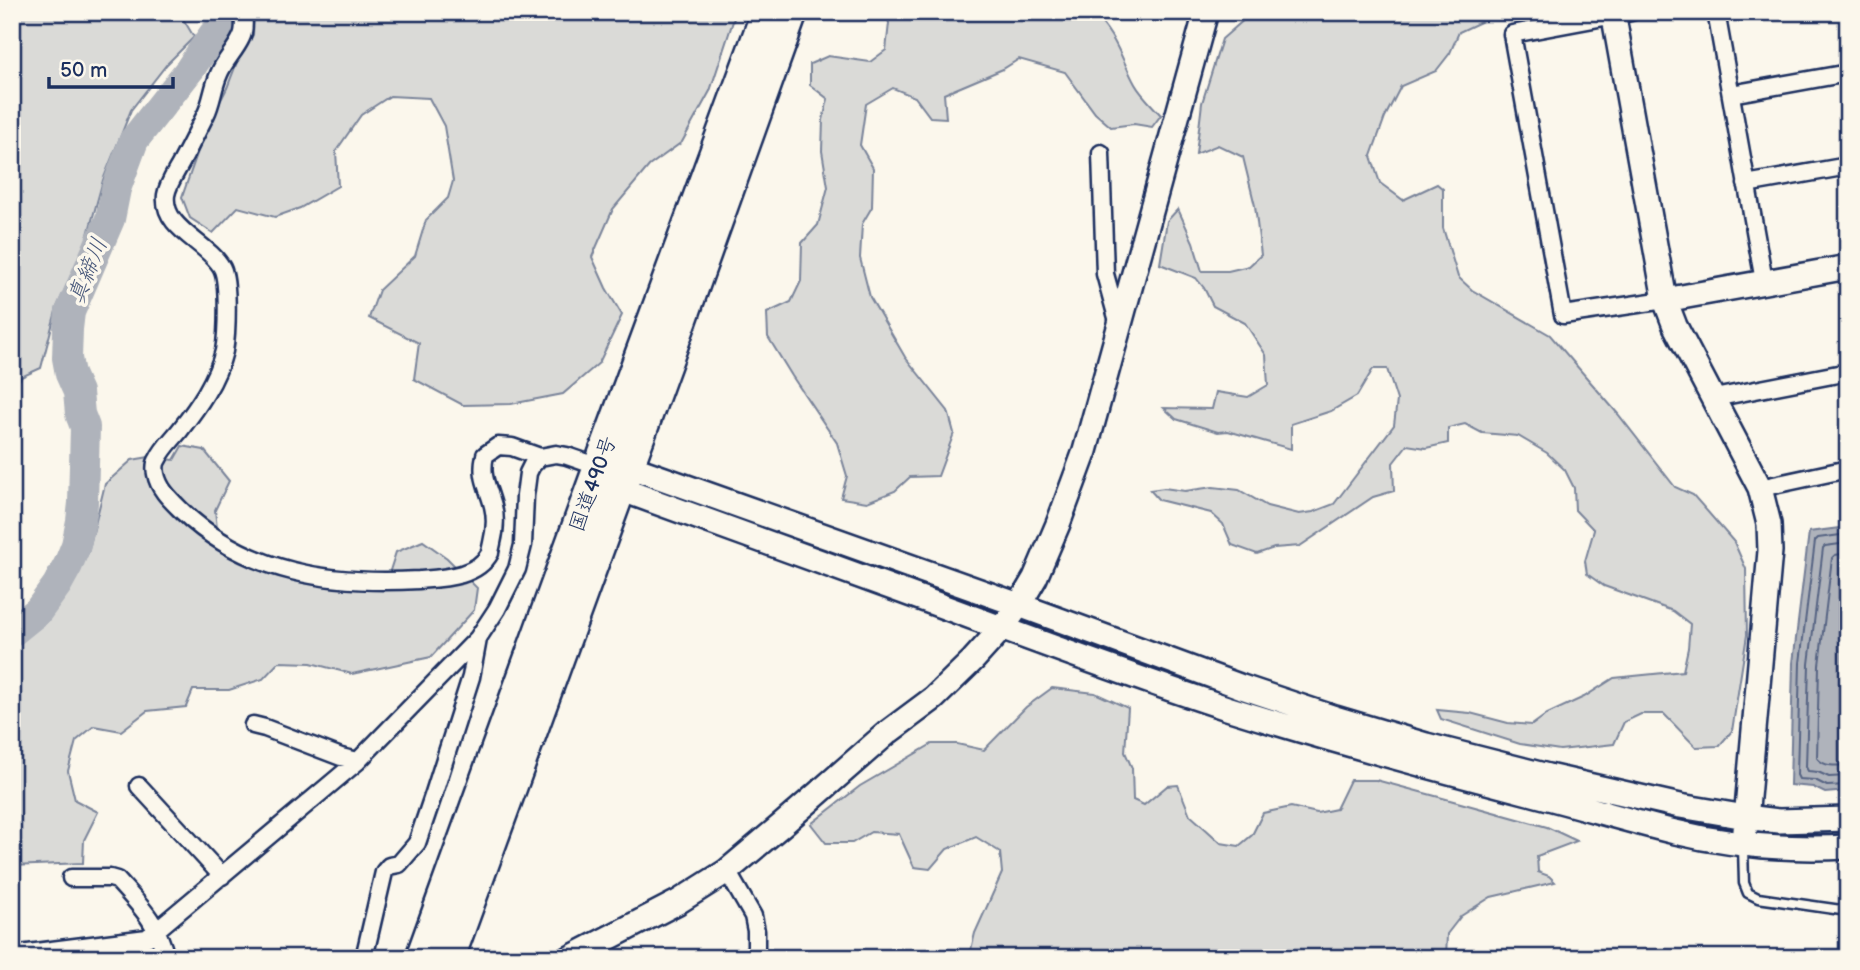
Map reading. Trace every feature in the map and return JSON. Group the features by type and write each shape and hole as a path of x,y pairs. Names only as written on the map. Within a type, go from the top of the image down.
{"highway":[{"name":"国道490号","path":"421,958 767,12"},
{"name":"国道490号","path":"449,958 792,12"}],"street":[{"path":"570,958 678,902 727,871 887,733 934,698 974,660 1019,605 1035,578 1085,451 1206,12"},
{"path":"1716,12 1764,281"},
{"path":"1743,845 1770,551 1769,524 1760,488 1675,326 1665,300 1619,13 1511,34 1563,315 1665,300 1848,267"},
{"path":"244,17 242,38 228,56 219,74 208,110 166,195 168,208 177,226 205,248 221,265 226,277 226,332 223,352 210,384 195,410 156,460 155,472 161,488 201,528 244,555 296,573 349,581 447,578 476,569 490,553 495,530 493,506 484,482 482,467 485,455 498,446 512,447 540,457 556,454 599,467 1002,628 1226,707 1413,763 1676,833 1743,845 1779,848 1848,846"},
{"path":"1731,94 1848,73"},
{"path":"1101,153 1105,274 1119,326"},
{"path":"1746,184 1848,166"},
{"path":"1714,398 1848,372"},
{"path":"12,954 47,954 147,938 358,761 478,638 497,609 517,569 523,545 528,473 540,457"},
{"path":"1760,488 1848,469"},
{"path":"624,477 1019,605 1242,687 1426,745 1667,803 1746,817 1778,821 1848,819"},
{"path":"364,958 384,872 389,866 399,863 416,843 435,793 471,677 478,638"},
{"path":"253,725 358,761"},
{"path":"139,786 222,876"},
{"path":"727,871 753,916 756,958"},
{"path":"71,878 117,880 151,919 162,940 166,958"}],"lane":[{"path":"1743,845 1744,883 1748,893 1758,898 1848,911"}],"shaded area":[{"path":"12,12 179,12 194,37 167,64 131,110 103,180 86,242 57,307 41,368 21,377 12,393"},
{"path":"255,12 736,12 710,91 682,142 649,166 613,209 592,257 622,315 599,363 563,394 511,404 463,405 414,379 419,343 369,318 379,290 415,256 426,220 448,198 453,181 444,126 429,98 390,96 361,115 336,151 338,186 300,208 275,217 238,207 213,233 190,218 182,197 205,131 239,57 253,35"},
{"path":"885,12 1091,12 1112,37 1137,88 1161,115 1152,127 1134,124 1111,127 1095,113 1065,72 1019,59 1003,69 944,94 946,118 930,117 915,97 893,88 866,104 860,145 873,168 872,207 862,224 860,258 870,297 905,357 948,411 954,433 938,476 910,477 895,491 867,502 841,498 847,476 837,443 768,337 767,313 791,302 801,281 802,243 818,225 828,187 822,151 823,120 828,99 810,85 810,64 828,56 870,62 886,50 889,23"},
{"path":"1282,12 1488,12 1485,20 1459,32 1450,53 1436,71 1401,86 1385,117 1371,156 1380,183 1403,200 1437,184 1443,189 1443,228 1458,277 1472,290 1550,335 1618,414 1675,487 1693,495 1734,542 1746,569 1747,635 1732,731 1719,746 1696,747 1664,714 1641,714 1624,722 1614,744 1560,750 1520,744 1441,719 1437,710 1470,713 1508,723 1532,725 1614,678 1683,671 1690,624 1673,611 1604,586 1587,574 1585,561 1594,530 1575,510 1574,488 1565,470 1547,453 1518,436 1482,433 1465,424 1448,428 1448,443 1426,448 1407,445 1393,463 1394,491 1373,497 1300,546 1274,548 1257,554 1232,545 1223,524 1211,513 1159,500 1150,490 1164,488 1185,491 1213,487 1239,490 1267,506 1299,514 1313,512 1334,504 1394,425 1397,400 1387,369 1373,369 1357,396 1331,411 1291,424 1291,449 1176,419 1164,408 1212,409 1216,392 1248,397 1268,385 1266,355 1245,323 1213,306 1196,278 1160,264 1167,221 1178,209 1202,271 1228,271 1249,266 1261,255 1255,206 1243,157 1218,145 1196,154 1202,103 1222,39 1246,18 1280,15"},
{"path":"182,446 204,450 229,481 215,510 219,547 266,572 329,583 385,586 396,552 423,541 447,558 477,588 474,610 431,657 352,674 311,663 279,662 263,679 229,690 193,690 186,707 147,711 121,731 94,726 76,741 68,771 75,800 98,812 84,840 83,863 12,866 12,640 35,626 69,590 88,553 105,484 132,460 149,457 174,460"},
{"path":"1052,688 1095,693 1128,708 1125,752 1132,768 1133,800 1144,805 1167,786 1178,785 1190,815 1221,843 1239,846 1252,835 1263,813 1291,807 1317,813 1336,809 1350,780 1376,780 1547,827 1577,841 1537,856 1538,872 1549,876 1555,882 1491,897 1461,916 1447,934 1446,958 969,958 975,933 1002,873 1000,852 976,837 947,849 930,869 914,867 899,834 871,832 852,843 826,843 811,824 860,786 932,744 957,744 984,750 1026,707"}],"water":[{"path":"1848,527 1848,791 1825,793 1813,787 1790,785 1793,663 1809,532"}],"waterway":[{"name":"真締川","path":"12,632 38,611 57,585 76,545 81,521 85,427 67,358 70,312 110,219 116,189 134,140 213,35 240,12"}]}
